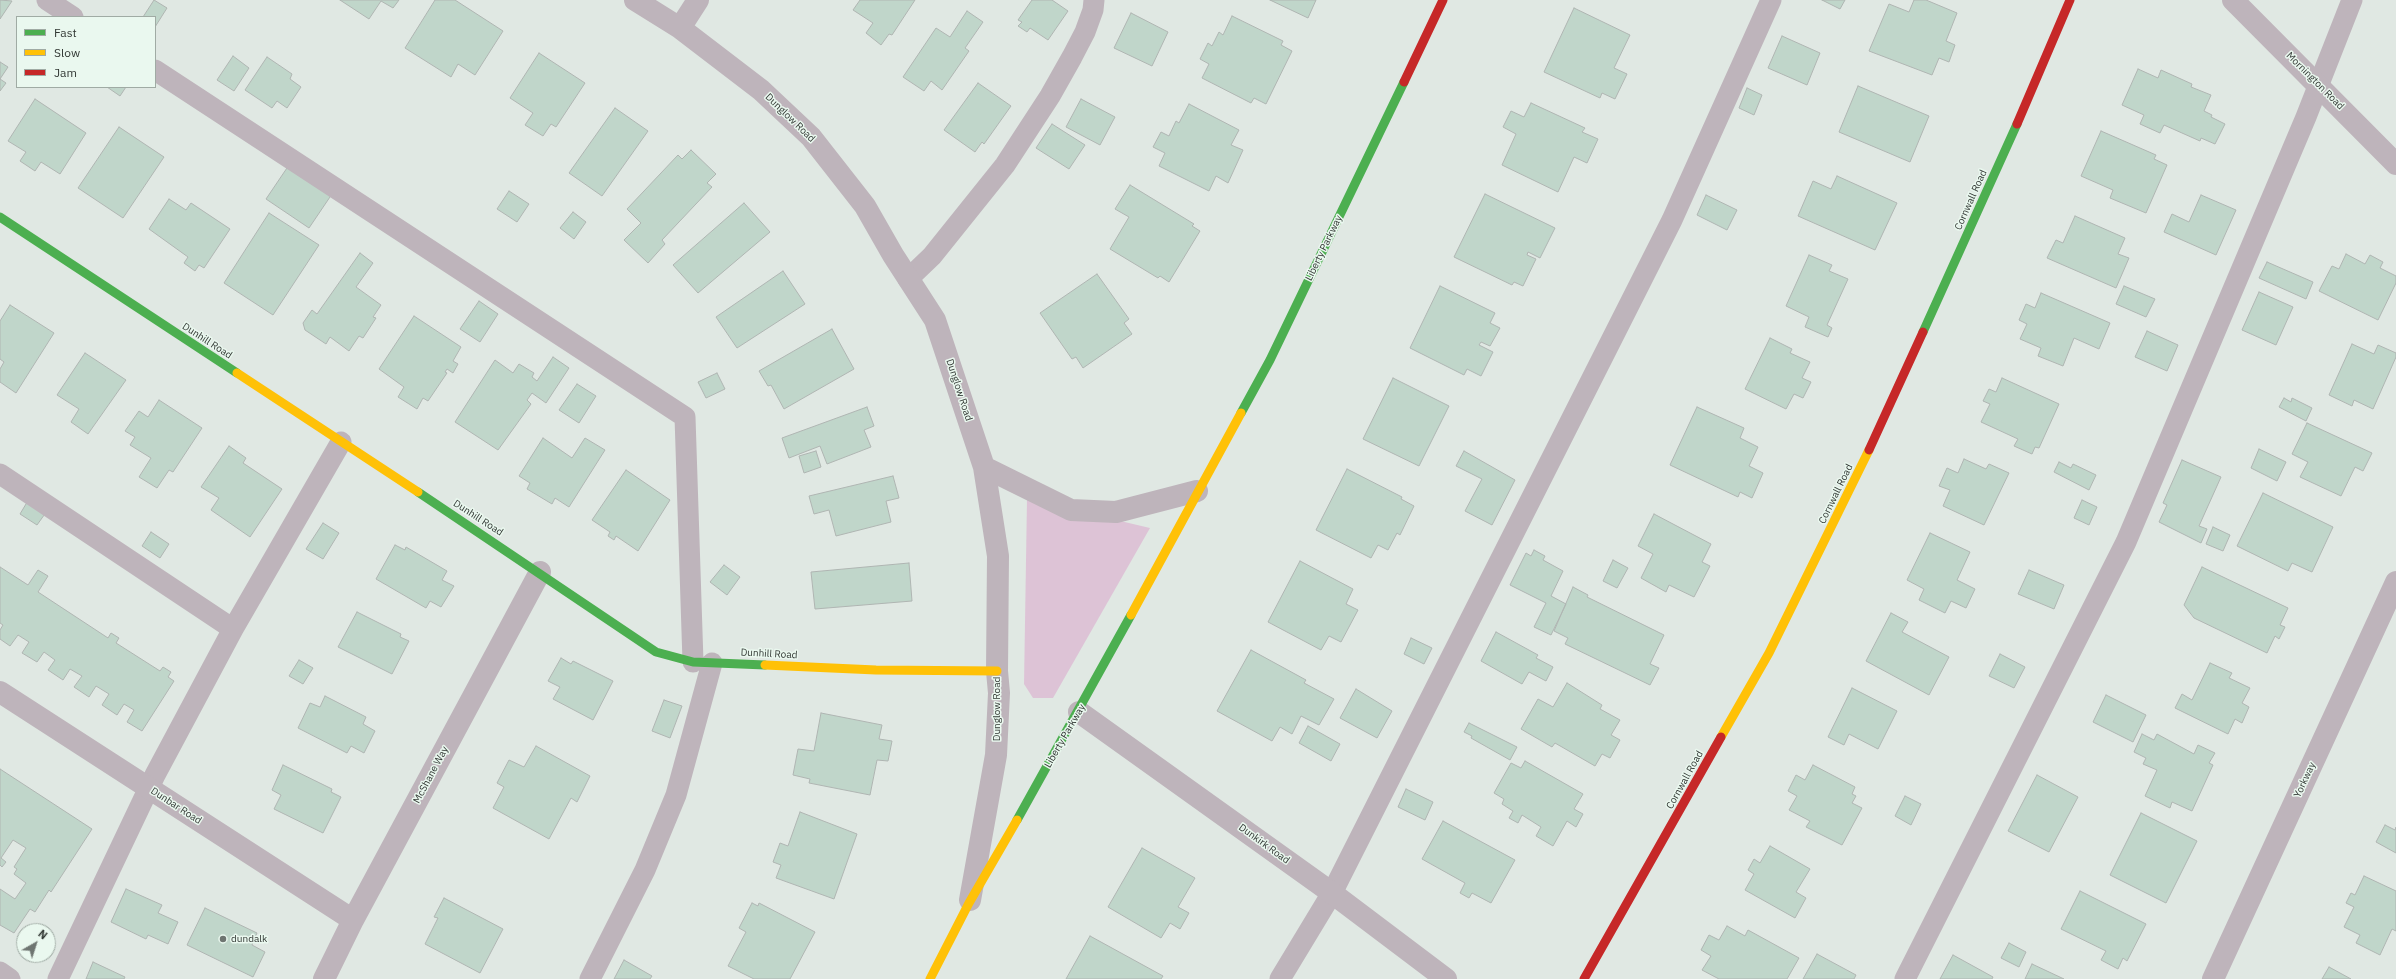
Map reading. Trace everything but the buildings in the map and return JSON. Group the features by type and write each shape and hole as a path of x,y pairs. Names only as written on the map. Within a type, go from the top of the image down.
{"street":[{"name":"Dunglow Road","path":"635,0 680,28 761,90 811,137 865,206 908,279 935,320 984,467 998,556 998,693 996,755 969,903"},
{"path":"680,28 698,0"},
{"name":"Liberty Parkway","path":"930,979 969,903 1079,712 1197,491 1270,360 1443,0"},
{"name":"Cornwall Road","path":"1584,979 1769,653 1804,583 1866,457 1961,249 2070,0"},
{"name":"Mornington Road","path":"2233,0 2319,84 2396,164"},
{"name":"Dunhill Road","path":"0,217 540,572 656,652 703,662 876,670 997,671"},
{"path":"984,467 1071,510 1116,512 1197,491"},
{"name":"McShane Way","path":"324,979 353,920 540,572"},
{"name":"Yorkway","path":"2213,979 2396,582"},
{"name":"Dunbar Road","path":"0,692 353,920"},
{"name":"Dunkirk Road","path":"1079,712 1332,893 1446,979"}],"lane":[{"path":"47,0 72,16"},
{"path":"908,279 932,256 1006,166 1050,96 1075,51 1087,27 1094,0"},
{"path":"1280,979 1332,893 1672,220 1771,0"},
{"path":"1905,979 2126,542 2319,84 2352,0"},
{"path":"156,71 685,417 703,662 676,795 645,870 590,979"},
{"path":"58,979 148,788 233,629 341,442"},
{"path":"0,474 233,629"},
{"path":"0,972 10,979"}],"shaded area":[{"path":"1027,499 1150,528 1053,698 1033,698 1024,684"}],"traffic: fast":[{"path":"1241,413 1270,360 1404,82"},
{"path":"1923,332 2017,124"},
{"path":"0,217 237,373"},
{"path":"418,492 656,652 693,662 765,665"},
{"path":"1017,820 1131,615"}],"traffic: slow":[{"path":"237,373 418,492"},
{"path":"1131,615 1241,413"},
{"path":"1721,737 1769,653 1869,450"},
{"path":"765,665 876,670 997,671"},
{"path":"930,979 969,903 1017,820"}],"traffic: jam":[{"path":"1404,82 1443,0"},
{"path":"2017,124 2070,0"},
{"path":"1869,450 1923,332"},
{"path":"1584,979 1721,737"}],"place":[{"name":"dundalk","path":"223,939"}]}
